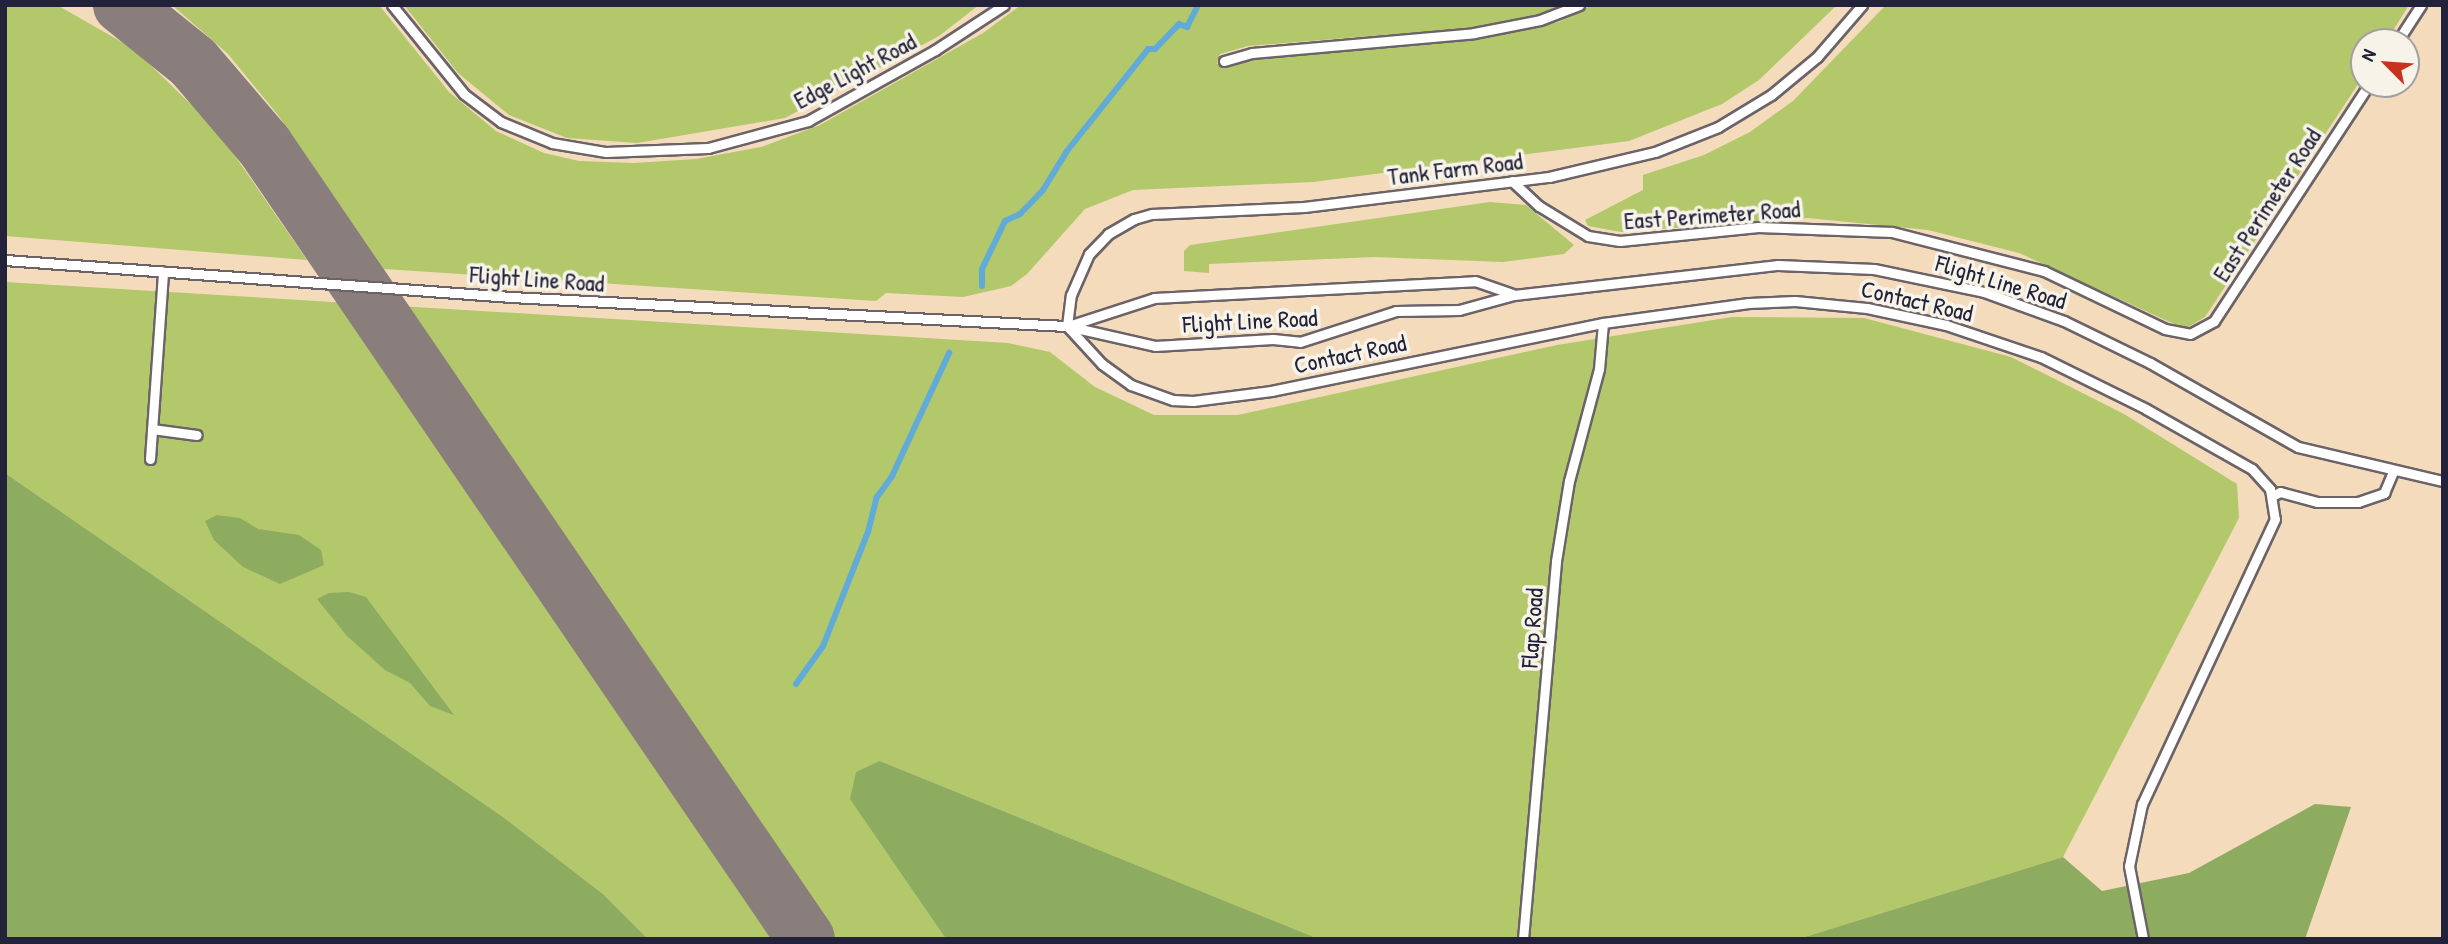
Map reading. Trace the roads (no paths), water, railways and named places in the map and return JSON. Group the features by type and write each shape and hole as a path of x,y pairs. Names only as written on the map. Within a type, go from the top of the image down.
{"lane":[{"name":"Edge Light Road","path":"392,5 464,94 501,122 552,143 616,152 708,148 808,121 1004,5"},
{"path":"1224,61 1252,53 1474,33 1540,20 1579,5"},
{"name":"Tank Farm Road","path":"1067,326 1071,295 1088,254 1108,233 1135,219 1152,214 1304,207 1512,181 1621,162 1718,127 1795,77 1863,5"},
{"path":"2406,28 2421,5"},
{"name":"East Perimeter Road","path":"1512,181 1539,206 1588,236 1620,241 1758,227 1892,232 2044,271 2165,330 2190,334 2214,321 2361,98"},
{"name":"Flight Line Road","path":"5,260 511,298 1067,326 1155,346 1273,339 1300,342 1396,311 1459,310 1514,295 1778,265 1874,269 1953,283 2094,334 2298,447 2393,472 2443,481"},
{"path":"150,459 163,271"},
{"name":"Flight Line Road","path":"1067,326 1154,298 1475,281 1514,295"},
{"name":"Contact Road","path":"1067,326 1101,365 1131,385 1173,400 1193,401 1271,391 1603,323 1794,301 1867,308 1946,325 2040,357 2121,396 2252,469 2272,496"},
{"name":"Flap Road","path":"1523,939 1558,548 1569,481 1599,369 1603,323"},
{"path":"152,429 197,435"},
{"path":"2143,939 2129,866 2136,824 2265,546 2275,519 2272,496 2280,492 2317,502 2358,502 2384,493 2393,472"}],"waterway":[{"path":"982,286 982,269 1005,221 1020,214 1043,190 1067,151 1148,49 1155,49 1179,24 1187,27 1198,5"},
{"path":"796,684 823,646 868,532 877,497 892,476 949,353"}]}
